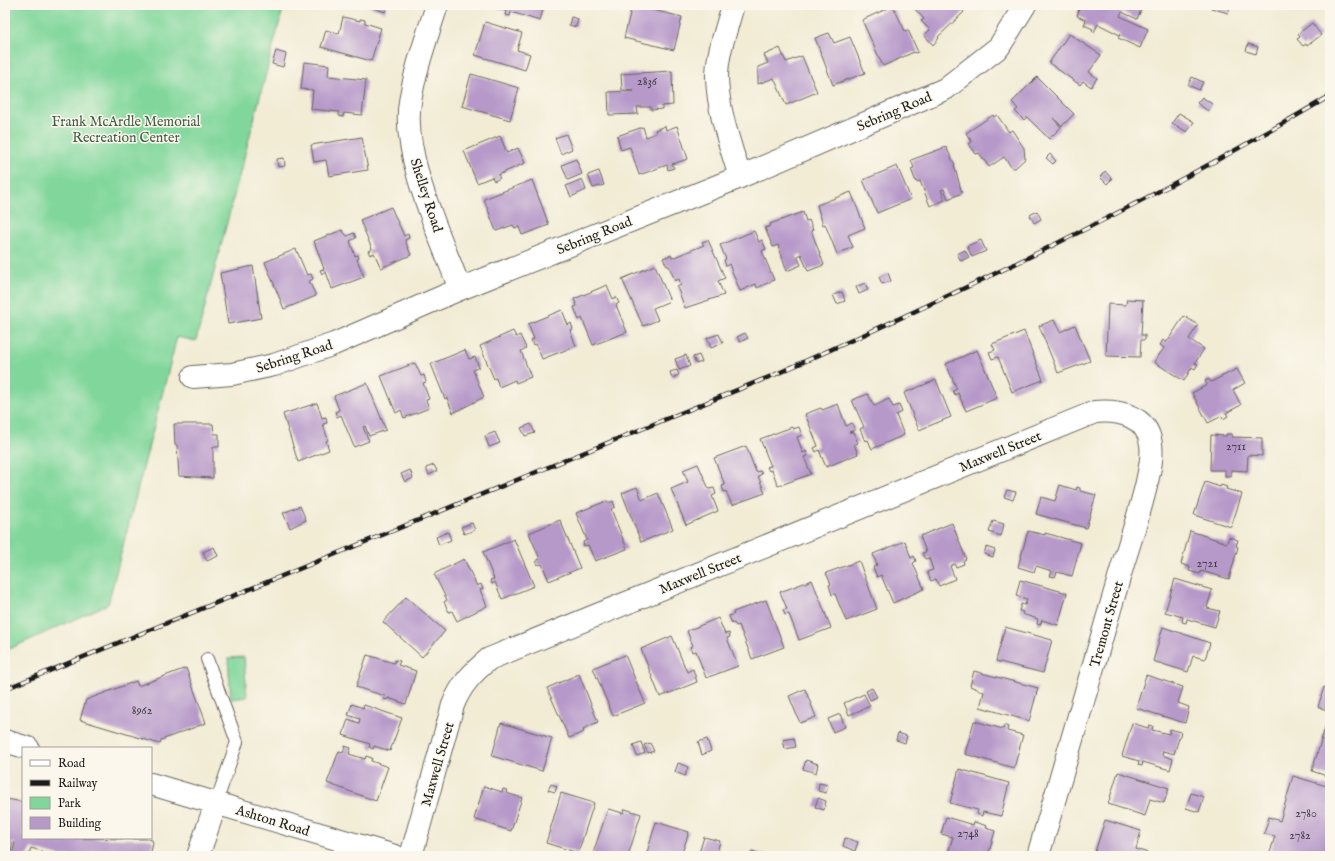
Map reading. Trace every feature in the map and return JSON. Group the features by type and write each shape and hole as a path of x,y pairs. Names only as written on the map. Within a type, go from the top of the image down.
{"street":[{"name":"Shelley Road","path":"437,5 410,103 410,138 420,182 460,289"},
{"path":"734,5 722,43 717,77 722,119 740,177"},
{"name":"Sebring Road","path":"192,377 232,374 274,365 334,344 460,289 740,177 945,90 999,47 1025,5"},
{"name":"Maxwell Street","path":"411,856 453,705 460,688 472,673 489,659 1095,412 1112,410"},
{"name":"Tremont Street","path":"1038,856 1123,562 1138,518 1150,466 1151,443 1144,426 1128,414 1112,410"},
{"path":"5,741 25,747"},
{"name":"Ashton Road","path":"152,784 216,803 340,848 387,855"},
{"path":"198,856 216,803"}],"lane":[{"path":"207,660 236,742 216,803"}],"green space":[{"name":"Frank McArdle Memorial Recreation Center","path":"5,5 284,5 196,341 177,337 108,604 5,651"},
{"path":"244,657 247,697 231,699 228,658"}],"building":[{"path":"365,5 387,5 385,12"},
{"path":"488,5 544,5 540,21 511,12 510,16 505,15 506,11"},
{"path":"632,5 682,17 674,50 624,38"},
{"path":"911,5 958,5 964,12 938,37 939,38 933,45 924,35 930,30 921,21 924,19"},
{"path":"1080,5 1135,5 1142,8 1137,19 1122,12 1120,16 1148,29 1140,48 1118,38 1120,35 1098,24 1094,32 1092,31 1093,29 1084,25 1086,20 1077,16"},
{"path":"1212,5 1231,5 1228,13 1211,8"},
{"path":"893,6 905,31 908,30 918,52 914,52 883,66 862,20"},
{"path":"343,17 360,21 360,19 365,20 365,23 381,28 371,61 321,47 326,30 339,34"},
{"path":"571,17 578,19 576,27 569,25"},
{"path":"485,22 522,33 517,50 530,54 525,70 475,55"},
{"path":"1312,23 1321,35 1307,46 1306,44 1303,46 1297,39 1300,37 1298,34"},
{"path":"829,33 834,43 850,37 865,73 833,85 815,38"},
{"path":"1069,34 1101,55 1089,72 1097,78 1091,87 1083,81 1080,85 1049,63"},
{"path":"1248,44 1258,47 1256,54 1246,51"},
{"path":"780,48 786,62 802,56 817,92 786,105 774,78 758,84 758,67 768,63 764,55"},
{"path":"276,51 286,54 283,67 272,64"},
{"path":"304,62 329,65 328,76 366,80 362,115 344,113 343,117 339,116 339,112 311,109 313,90 301,89"},
{"path":"672,71 673,105 662,106 662,109 651,110 651,107 637,107 638,114 609,115 608,92 634,91 622,90 621,74"},
{"path":"471,74 519,88 510,120 462,106"},
{"path":"1037,77 1074,114 1062,126 1053,118 1061,127 1049,139 1027,117 1024,120 1015,111 1018,109 1012,102"},
{"path":"1192,77 1203,82 1199,90 1188,85"},
{"path":"1202,97 1212,104 1208,111 1197,103"},
{"path":"1179,113 1194,122 1187,132 1172,123"},
{"path":"993,115 994,117 997,115 1009,132 1012,130 1024,148 1025,159 1015,168 1012,168 1004,157 989,167 979,153 976,154 969,144 972,142 966,133"},
{"path":"665,126 666,130 677,126 688,159 672,164 674,168 668,170 667,165 639,175 630,147 621,150 617,136 643,127 646,137 656,133 655,130"},
{"path":"566,134 572,149 561,154 555,138"},
{"path":"500,136 507,153 518,148 525,163 498,175 500,178 494,181 492,177 477,183 464,151"},
{"path":"362,137 368,170 329,176 326,160 314,162 311,145"},
{"path":"946,147 955,165 962,193 948,199 944,189 941,190 945,200 930,206 920,181 916,182 911,169 914,168 911,160"},
{"path":"1050,154 1056,161 1053,164 1046,158"},
{"path":"284,158 285,166 278,167 277,159"},
{"path":"576,159 582,174 568,180 562,165"},
{"path":"897,166 911,199 877,213 863,180"},
{"path":"599,171 604,185 593,188 588,175"},
{"path":"1105,171 1112,179 1107,184 1100,177"},
{"path":"582,179 586,190 571,197 566,186"},
{"path":"532,180 549,225 522,235 519,227 515,228 513,225 496,231 484,199"},
{"path":"851,192 865,228 848,235 853,247 837,254 825,224 823,225 817,205"},
{"path":"391,207 404,236 408,234 409,238 405,240 411,255 381,268 374,253 370,255 368,251 372,249 360,220"},
{"path":"1037,211 1041,219 1034,223 1030,215"},
{"path":"803,212 806,221 809,220 813,230 811,230 824,265 808,271 801,254 797,256 801,265 787,271 778,245 773,247 765,228 771,226 770,224"},
{"path":"342,230 347,236 354,233 356,238 350,241 355,256 358,255 359,258 357,259 364,277 332,289 326,272 322,274 320,270 324,269 314,241"},
{"path":"754,231 759,242 762,240 766,249 762,251 774,280 757,288 756,284 740,291 729,264 726,266 724,260 726,259 720,245"},
{"path":"708,240 725,278 718,281 724,295 685,308 677,287 681,285 679,279 675,281 669,266 667,266 663,258 671,255 672,258 704,245 702,242"},
{"path":"981,240 986,251 972,257 967,246"},
{"path":"296,249 307,275 311,274 313,279 309,281 316,296 284,309 265,262"},
{"path":"965,250 969,257 961,261 957,254"},
{"path":"655,265 670,301 653,308 658,320 643,326 622,279"},
{"path":"253,266 261,318 228,324 220,273"},
{"path":"888,273 891,281 882,284 879,277"},
{"path":"865,283 868,290 859,294 856,287"},
{"path":"607,285 613,299 616,297 619,303 616,305 627,332 593,345 582,318 579,320 574,307 577,306 574,299"},
{"path":"842,292 845,301 837,304 833,295"},
{"path":"1127,299 1143,300 1141,335 1145,335 1145,340 1141,340 1140,357 1106,356 1108,304 1126,305"},
{"path":"562,310 568,325 571,323 573,329 570,330 576,346 542,359 536,344 533,345 531,340 534,339 528,324"},
{"path":"1184,316 1198,325 1189,339 1204,349 1195,363 1198,364 1195,369 1192,367 1184,381 1154,362 1164,348 1160,345 1163,340 1166,343"},
{"path":"1054,320 1060,332 1075,325 1090,361 1058,373 1039,326"},
{"path":"513,331 516,337 520,335 526,348 521,351 531,377 516,383 515,380 499,387 480,346"},
{"path":"1024,331 1043,380 1012,392 998,357 992,359 989,352 995,350 992,344"},
{"path":"745,333 748,338 740,342 737,337"},
{"path":"719,334 723,343 711,348 707,338"},
{"path":"465,350 469,359 475,357 479,367 473,370 484,397 453,413 447,398 445,399 431,364"},
{"path":"977,350 997,398 966,411 958,393 955,395 953,391 957,389 946,364"},
{"path":"686,355 690,366 679,370 675,359"},
{"path":"699,355 702,362 696,364 693,357"},
{"path":"415,363 421,376 424,375 426,382 423,383 429,399 426,400 429,408 404,418 401,410 396,413 381,376"},
{"path":"1237,369 1245,383 1233,390 1241,405 1226,413 1228,416 1223,419 1222,416 1208,423 1192,393 1207,385 1205,381 1209,379 1211,382"},
{"path":"677,370 679,375 672,378 670,372"},
{"path":"936,380 951,417 919,430 904,393"},
{"path":"367,383 386,430 369,436 365,426 363,427 369,441 354,447 341,415 337,417 335,412 339,410 334,396"},
{"path":"868,394 874,406 889,399 893,407 899,405 902,412 896,415 904,435 872,449 868,440 865,441 860,429 864,427 852,400"},
{"path":"317,403 322,418 326,417 327,423 323,424 328,440 326,441 329,450 298,462 283,414"},
{"path":"838,404 846,426 852,423 855,430 849,432 853,432 858,443 854,444 858,454 826,467 819,450 816,452 814,448 818,446 805,414"},
{"path":"174,424 213,424 214,434 219,434 219,447 213,447 213,478 179,476"},
{"path":"531,424 535,433 525,436 521,428"},
{"path":"792,427 793,429 799,427 802,435 797,437 803,453 806,451 808,456 804,457 811,474 778,486 772,470 769,471 767,467 771,466 760,439"},
{"path":"495,432 500,443 489,447 485,436"},
{"path":"1226,434 1232,434 1232,437 1262,438 1262,456 1248,455 1247,471 1231,470 1231,476 1225,476 1225,470 1210,470 1211,435 1226,436"},
{"path":"746,446 756,472 760,471 762,474 758,476 765,493 732,505 726,491 724,492 722,486 725,485 714,458"},
{"path":"698,464 709,489 714,488 716,494 712,496 718,511 686,525 671,489 688,482 683,470"},
{"path":"434,465 437,471 429,475 426,468"},
{"path":"410,470 413,478 405,482 401,474"},
{"path":"1205,482 1220,487 1221,485 1227,487 1226,489 1242,494 1231,527 1194,515"},
{"path":"1060,485 1076,490 1077,487 1080,488 1080,491 1096,495 1086,528 1036,514 1041,497 1055,501"},
{"path":"637,487 642,500 658,493 673,529 641,542 622,493"},
{"path":"1007,490 1016,492 1013,500 1004,497"},
{"path":"607,501 608,503 613,501 615,507 611,509 627,549 595,561 588,545 584,546 583,542 587,540 576,513"},
{"path":"300,506 306,520 290,528 283,513"},
{"path":"560,520 580,568 549,581 542,564 538,565 536,561 540,559 529,533"},
{"path":"993,521 1004,524 1001,536 989,532"},
{"path":"472,523 475,530 464,534 461,527"},
{"path":"952,523 966,559 963,561 964,564 956,567 954,564 950,566 955,579 939,586 936,579 931,581 927,572 933,570 929,558 925,559 922,553 926,552 920,536"},
{"path":"1028,531 1045,535 1045,533 1081,543 1072,576 1057,572 1055,577 1050,576 1052,571 1036,566 1034,572 1018,567"},
{"path":"1190,531 1227,543 1229,537 1238,540 1236,546 1238,547 1229,579 1201,571 1200,574 1189,571 1190,567 1181,564"},
{"path":"448,532 451,540 439,545 436,537"},
{"path":"514,539 534,586 502,599 495,582 492,584 490,580 494,579 483,552"},
{"path":"905,541 911,558 914,556 916,561 913,563 924,589 893,603 881,575 877,577 873,567 877,565 873,554"},
{"path":"214,547 218,556 207,561 203,552"},
{"path":"986,547 995,550 993,557 984,554"},
{"path":"464,559 477,586 481,584 483,589 480,590 487,606 457,621 452,611 449,612 444,602 447,600 434,574"},
{"path":"859,561 877,609 846,621 835,594 832,595 829,585 831,584 826,573"},
{"path":"1175,579 1212,590 1207,608 1220,611 1215,627 1187,619 1186,623 1182,622 1183,617 1165,612"},
{"path":"812,580 831,628 799,640 789,614 785,615 783,610 787,609 780,592"},
{"path":"1020,580 1067,593 1058,625 1042,620 1040,625 1037,624 1038,619 1022,614 1023,612 1019,611 1021,604 1025,605 1027,599 1016,596"},
{"path":"406,597 445,631 422,657 383,622"},
{"path":"766,600 784,647 752,659 739,625 736,626 734,623 732,624 729,616 734,614 733,612"},
{"path":"718,618 725,634 729,633 730,637 727,638 738,666 706,678 696,651 692,652 690,647 693,646 687,631"},
{"path":"1005,627 1052,640 1043,673 996,661"},
{"path":"1163,627 1210,643 1205,659 1193,656 1188,672 1153,661"},
{"path":"672,636 687,672 693,669 697,682 660,697 641,649"},
{"path":"367,655 394,663 395,660 400,661 398,665 416,671 406,704 388,698 387,700 384,699 385,696 356,687"},
{"path":"625,655 645,703 613,716 593,668"},
{"path":"186,668 206,723 161,740 160,744 80,720 86,700 136,681 138,686"},
{"path":"974,671 1038,688 1029,721 980,707 984,692 970,686"},
{"path":"579,674 598,722 583,729 584,732 569,738 547,688"},
{"path":"1146,675 1183,687 1178,703 1189,707 1185,723 1136,708"},
{"path":"1324,687 1330,689 1330,711 1318,707"},
{"path":"872,688 877,697 870,700 866,691"},
{"path":"805,689 816,717 800,723 789,696"},
{"path":"864,694 870,706 849,715 844,703"},
{"path":"352,704 363,708 364,705 402,718 390,751 374,746 373,749 369,747 370,744 343,735 348,719 359,723 360,719 348,715"},
{"path":"1330,711 1330,777 1312,771"},
{"path":"840,714 845,727 833,732 828,719"},
{"path":"974,721 1003,729 1004,725 1008,727 1007,731 1023,735 1014,768 965,754"},
{"path":"501,723 552,738 542,771 492,756"},
{"path":"1132,723 1148,728 1149,725 1153,726 1152,730 1169,734 1170,729 1181,732 1174,754 1163,751 1162,755 1173,759 1170,770 1143,762 1142,766 1138,765 1139,761 1122,756"},
{"path":"898,733 907,736 905,743 896,740"},
{"path":"794,738 796,747 785,749 783,740"},
{"path":"707,739 711,751 702,755 698,742"},
{"path":"641,742 645,753 637,756 633,745"},
{"path":"650,743 654,751 648,753 644,745"},
{"path":"345,746 351,748 349,754 365,759 366,756 372,758 371,761 388,767 376,801 327,783 339,751 343,753"},
{"path":"806,760 818,764 816,773 803,769"},
{"path":"678,763 688,767 685,776 675,772"},
{"path":"959,769 1009,783 1001,816 983,812 982,816 977,814 978,810 950,803"},
{"path":"1118,772 1169,788 1164,803 1150,799 1145,816 1108,804"},
{"path":"1293,776 1330,787 1330,856 1269,856 1275,836 1264,834 1269,817 1280,821"},
{"path":"819,783 828,785 826,793 818,791"},
{"path":"551,784 557,786 555,792 548,790"},
{"path":"484,786 502,792 503,789 507,790 506,793 522,798 511,831 474,819"},
{"path":"561,793 594,803 578,853 546,843"},
{"path":"1191,793 1204,797 1199,812 1186,808"},
{"path":"818,798 826,801 824,810 815,807"},
{"path":"7,799 22,802 22,839 147,839 152,840 153,843 150,856 59,856 31,848 28,856 15,856 12,855 15,843 13,842 10,856 5,856 5,807"},
{"path":"608,809 623,813 625,809 641,814 628,856 592,856"},
{"path":"946,817 973,825 974,822 987,826 986,828 995,831 988,856 958,856 948,853 953,837 941,834"},
{"path":"1105,820 1141,831 1136,849 1148,853 1147,856 1106,856 1095,852"},
{"path":"656,822 689,832 681,856 646,856"},
{"path":"704,837 720,841 717,853 725,856 698,856"},
{"path":"845,838 858,842 855,851 843,846"},
{"path":"752,851 768,856 750,856"}],"railway":[{"path":"5,689 774,375 986,278 1126,209 1263,135 1330,96"}]}
